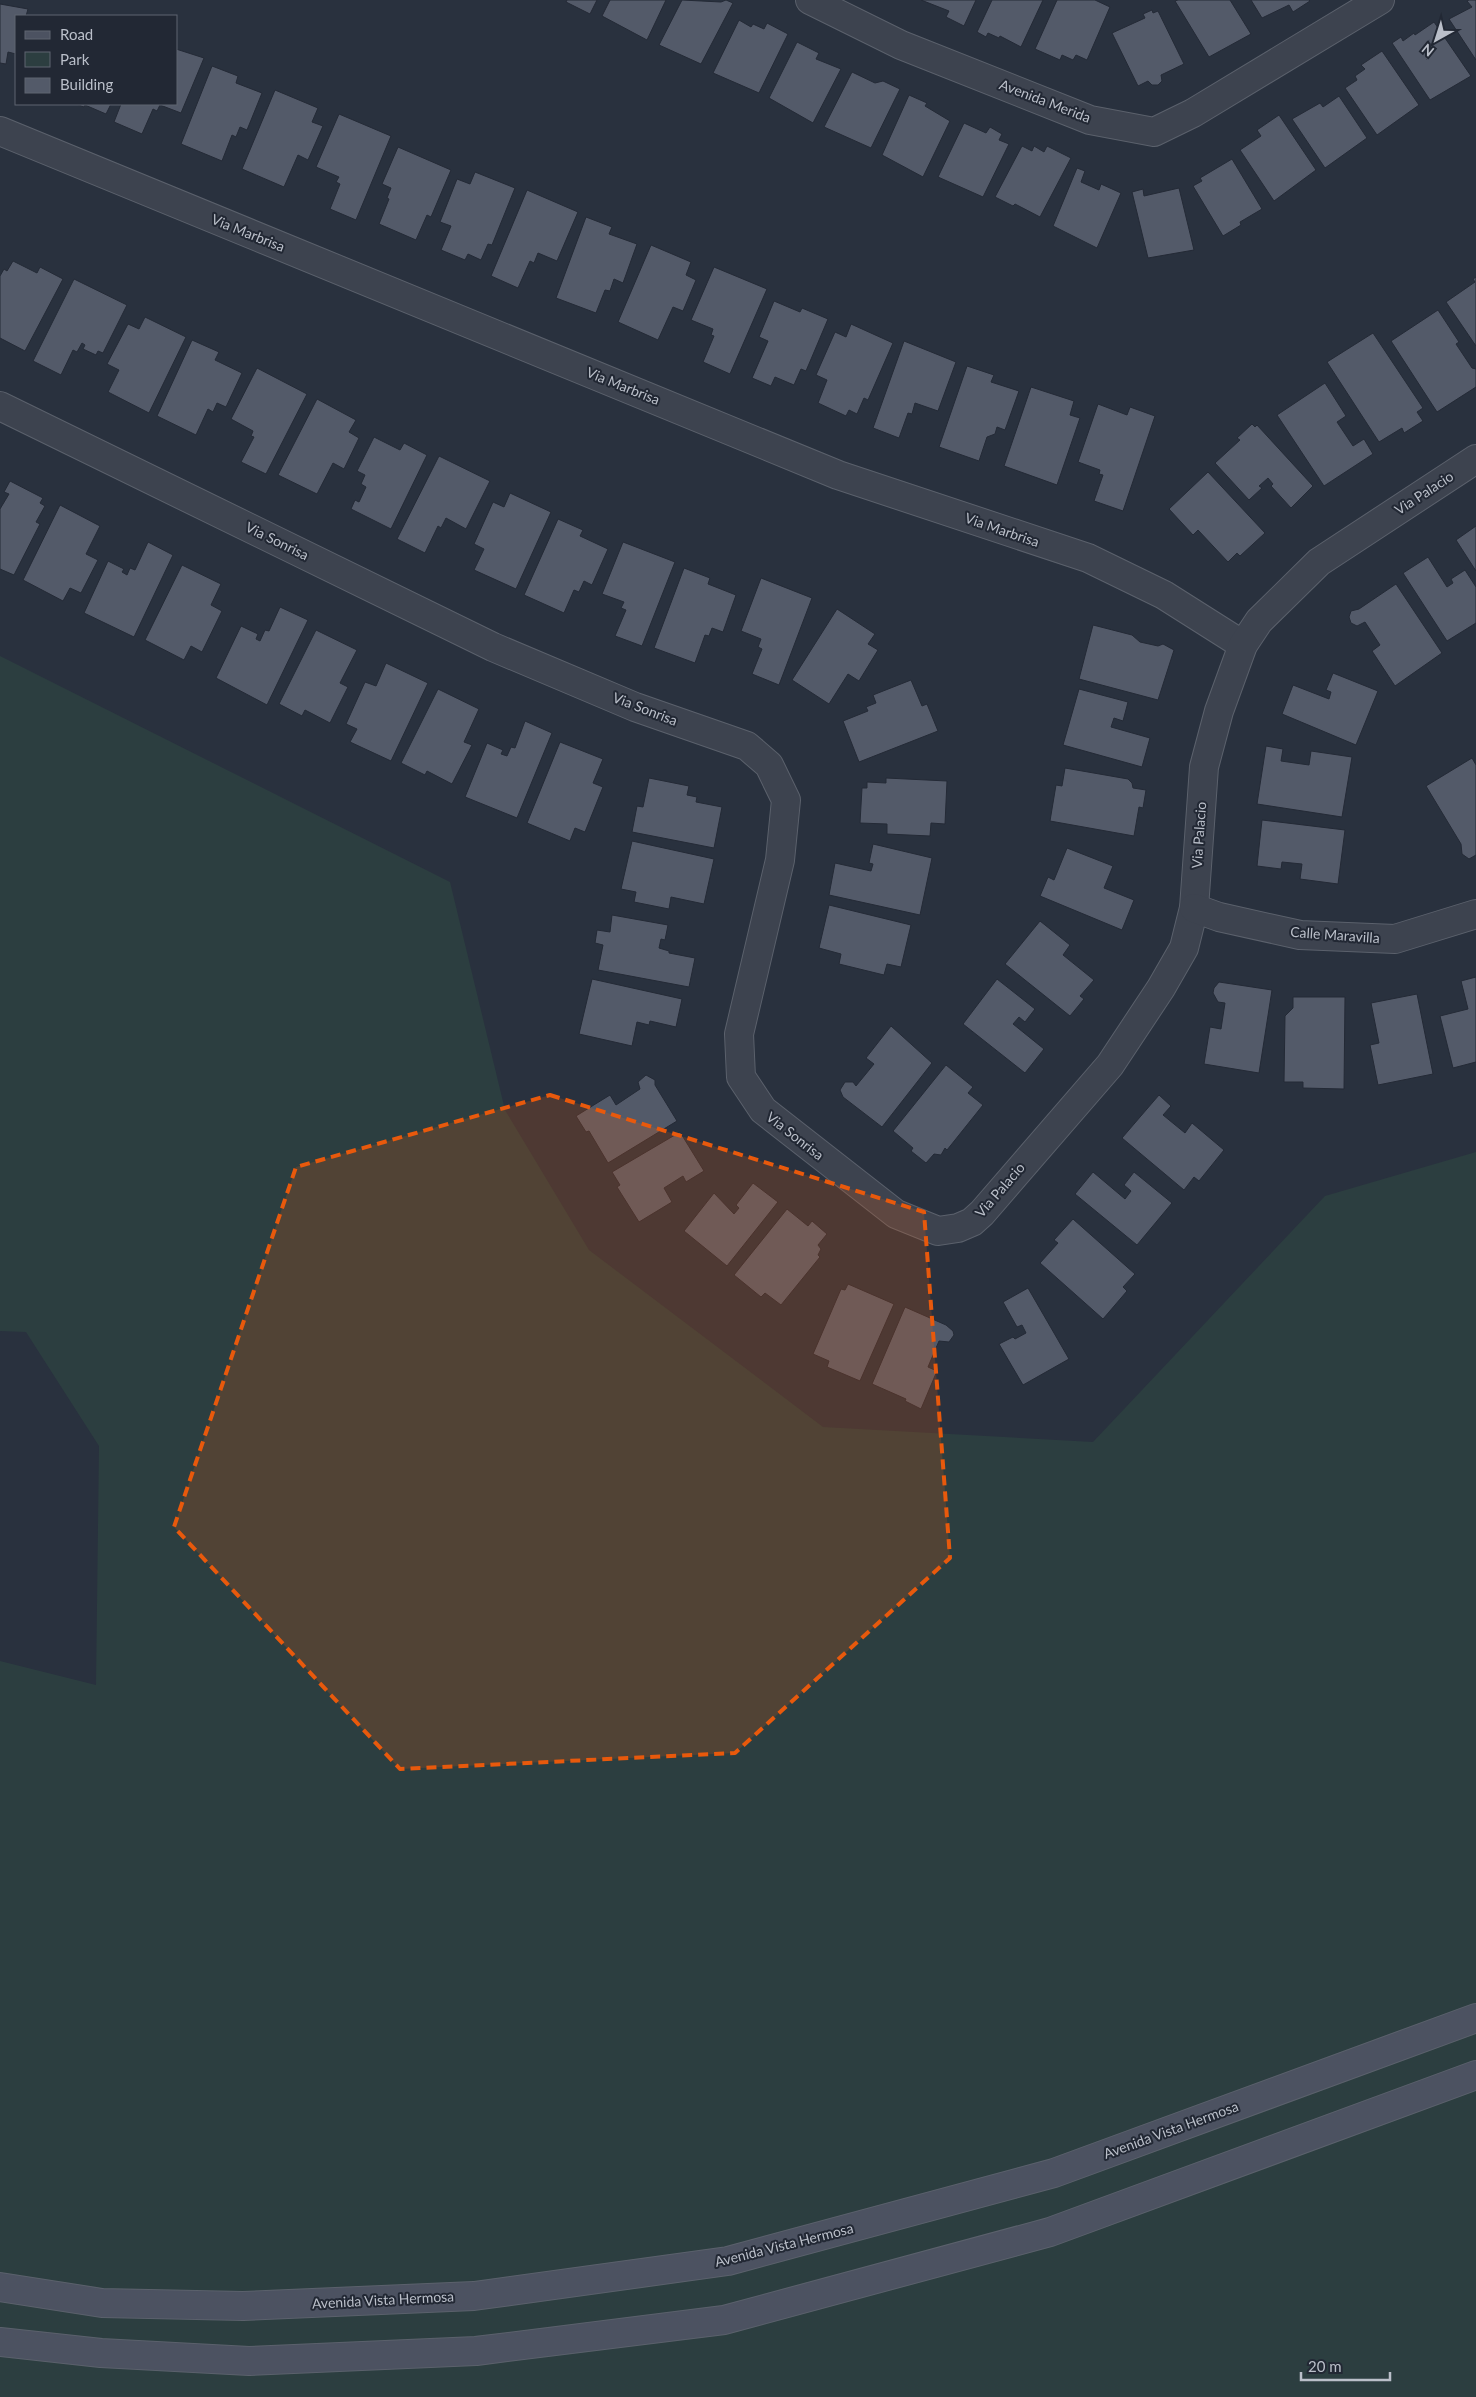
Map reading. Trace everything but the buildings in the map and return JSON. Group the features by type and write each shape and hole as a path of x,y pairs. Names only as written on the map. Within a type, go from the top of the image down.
{"main road":[{"name":"Avenida Vista Hermosa","path":"0,2287 102,2303 243,2306 474,2296 728,2261 1054,2173 1476,2018"},
{"path":"0,2342 101,2353 249,2361 476,2351 724,2320 1050,2232 1476,2074"}],"street":[{"name":"Avenida Merida","path":"810,0 901,45 1090,120 1154,132 1193,114 1380,0"},
{"name":"Via Marbrisa","path":"0,131 838,474 1088,558 1164,595 1242,645"},
{"name":"Via Sonrisa","path":"0,406 493,647 636,707 747,746 769,765 786,800 780,860 739,1034 741,1077 763,1110 880,1202 896,1214 938,1231"},
{"name":"Via Palacio","path":"938,1231 958,1228 972,1222 982,1213 1110,1066 1162,988 1184,948 1194,908 1204,767 1219,711 1242,645 1259,621 1320,562 1476,459"},
{"name":"Calle Maravilla","path":"1194,908 1219,917 1300,935 1395,939 1476,914"}],"highlighted area":[{"path":"550,1095 924,1212 950,1558 735,1753 400,1769 174,1527 296,1167"}],"green space":[{"path":"0,656 450,882 505,1110 589,1250 823,1427 1093,1442 1325,1196 1476,1152 1476,2397 0,2397 0,1661 96,1685 99,1446 26,1332 0,1331"}]}
